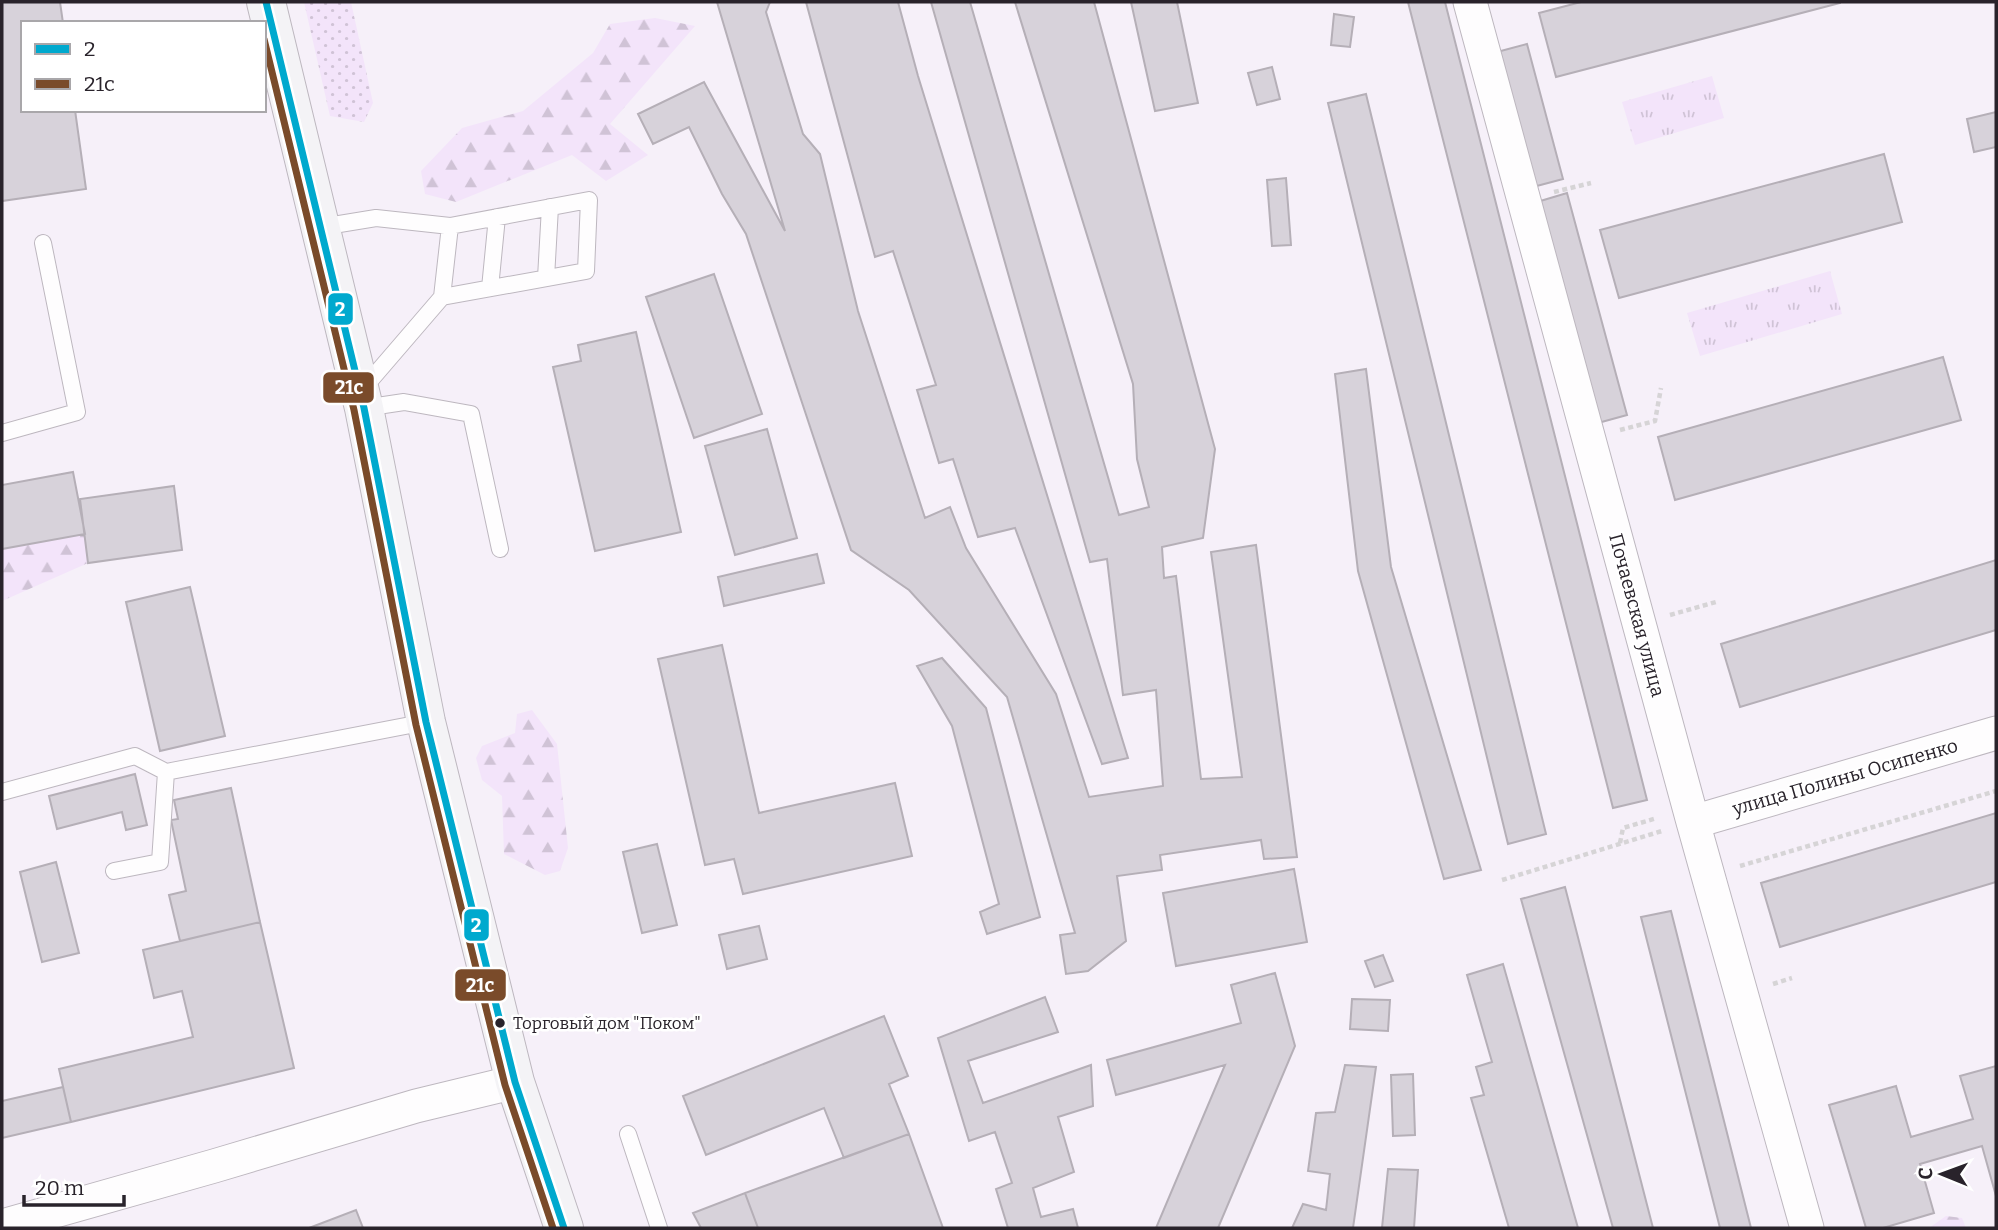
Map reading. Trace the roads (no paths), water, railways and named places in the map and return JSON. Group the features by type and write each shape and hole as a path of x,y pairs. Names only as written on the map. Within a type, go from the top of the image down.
{"main road":[{"path":"266,2 362,400 426,722 516,1082 564,1228"}],"street":[{"name":"Почаевская улица","path":"1470,2 1639,624 1680,826 1709,875 1807,1228"},
{"name":"улица Полины Осипенко","path":"1680,826 1996,733"},
{"path":"2,1226 416,1106 516,1082"}],"lane":[{"path":"321,227 376,218 450,226 589,200 586,271 442,297"},
{"path":"546,278 550,208"},
{"path":"489,288 497,217"},
{"path":"362,400 442,297 450,226"},
{"path":"2,433 77,412 43,243"},
{"path":"362,400 404,402 471,414 500,549"},
{"path":"2,792 135,756 166,772 426,722"},
{"path":"114,871 160,862 166,772"},
{"path":"628,1134 659,1228"}],"place":[{"name":"Торговый дом \"Поком\"","path":"500,1023"}]}
